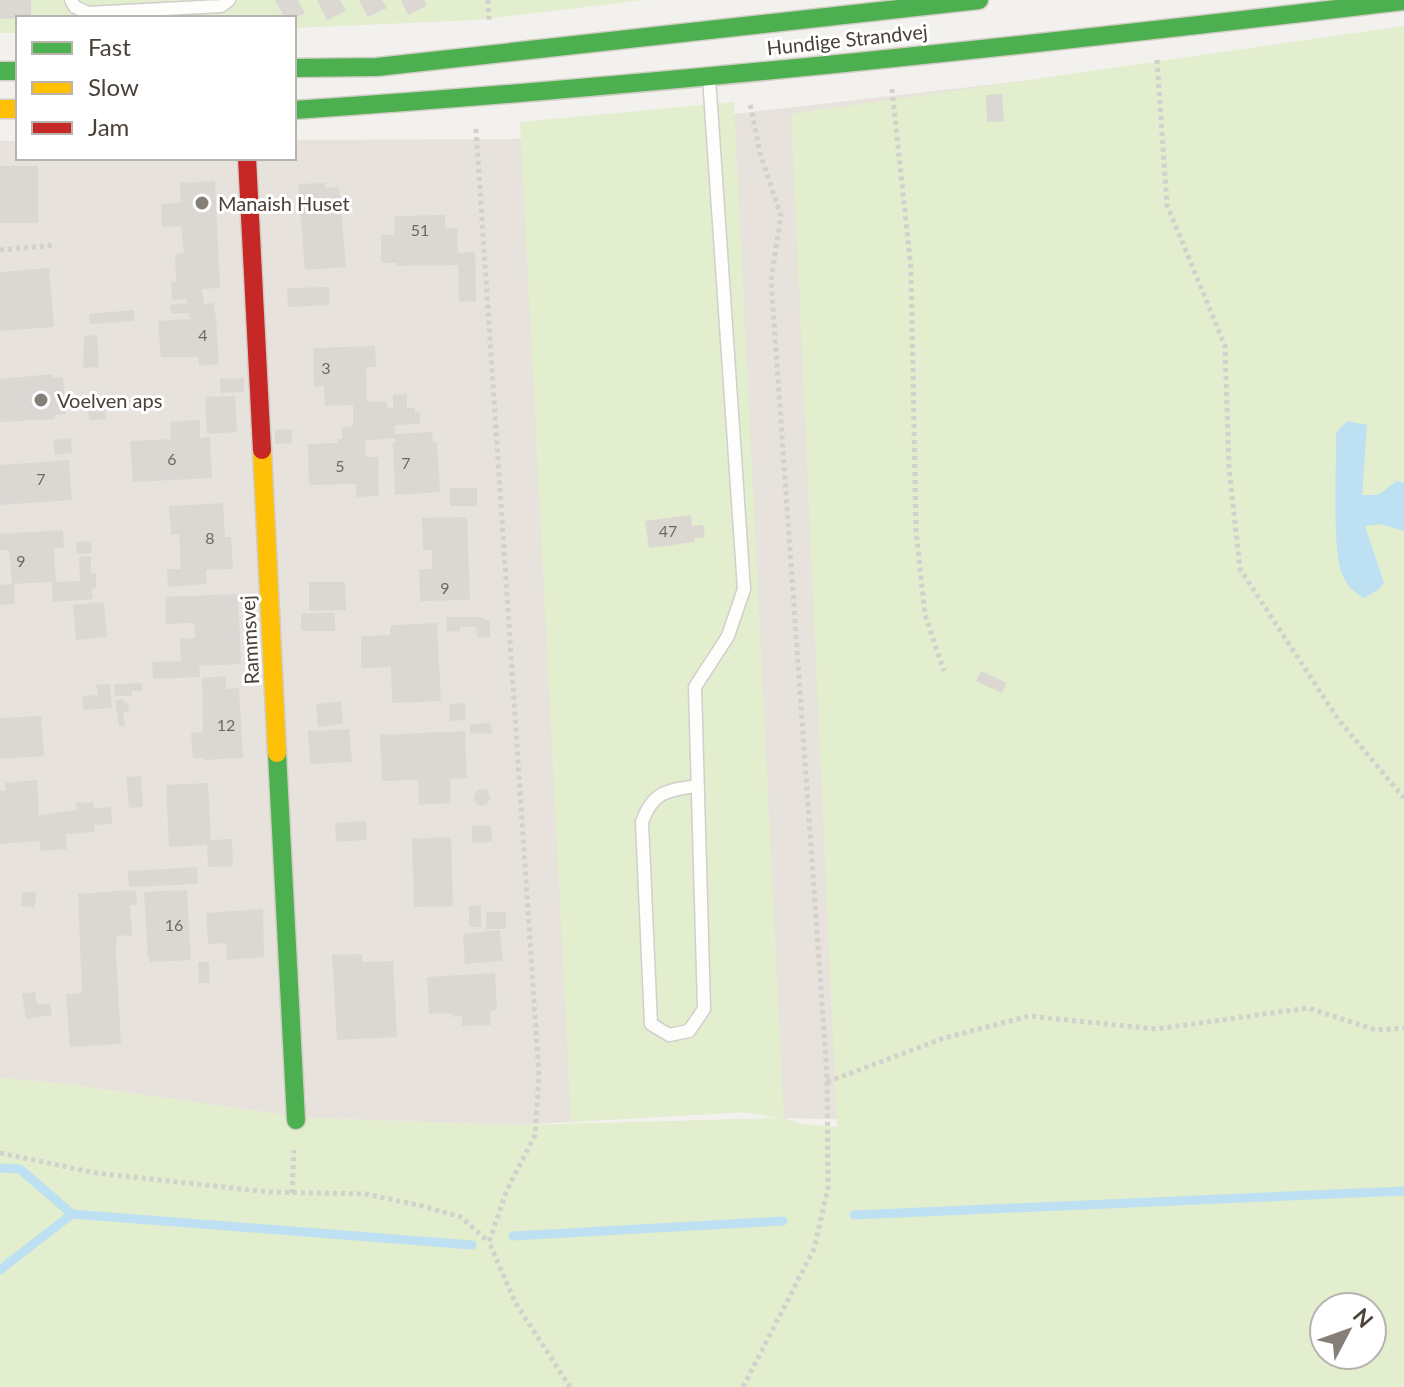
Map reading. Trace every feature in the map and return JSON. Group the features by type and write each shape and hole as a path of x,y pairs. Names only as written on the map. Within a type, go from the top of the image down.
{"main road":[{"name":"Hundige Strandvej","path":"296,68 377,67 979,0"},
{"name":"Hundige Strandvej","path":"296,110 473,98 1155,31 1361,3 1404,1"},
{"name":"Rammsvej","path":"247,160 296,1120"}],"lane":[{"path":"71,0 75,7 88,13 221,6 229,0"},
{"path":"698,786 667,790 648,805 642,822 651,1024 669,1035 689,1031 704,1009 698,786 695,687 728,636 744,589 709,74"}],"path":[{"path":"1155,31 1167,205 1225,346 1229,468 1240,569 1338,719 1404,798"},
{"path":"888,57 911,269 916,530 925,615 944,671"},
{"path":"743,1387 814,1249 828,1188 827,1082 771,280 781,216 760,153 744,71"},
{"path":"473,98 539,1076 535,1135 506,1192 489,1242"},
{"path":"0,250 56,245"},
{"path":"827,1082 944,1038 1029,1016 1156,1029 1308,1008 1376,1030 1404,1028"},
{"path":"292,1193 296,1120"},
{"path":"0,1153 96,1173 292,1193 366,1194 461,1217 489,1242 515,1302 570,1387"}],"shaded area":[{"path":"1162,65 1060,1125 784,1118 744,1112 517,1125 308,1118 59,1083 0,1078 0,141 16,141 16,160 296,160 296,140 515,139"}],"green space":[{"path":"0,0 645,0 477,20 296,28 296,16 16,16 16,33 0,33"},
{"path":"1404,26 1404,1387 0,1387 0,1078 59,1083 308,1118 517,1125 778,1118 744,1112 571,1122 520,122 734,102 784,1118 801,1124 837,1127 791,114"}],"water":[{"path":"1347,421 1367,425 1362,495 1378,495 1397,481 1404,483 1404,531 1380,524 1365,526 1384,583 1364,598 1345,580 1337,548 1336,433"}],"building":[{"path":"0,0 31,0 31,16 0,19"},
{"path":"275,0 298,0 305,13 296,18 284,16"},
{"path":"317,0 340,0 346,11 327,20"},
{"path":"359,0 382,0 387,8 368,17"},
{"path":"401,0 424,0 427,6 408,15"},
{"path":"1002,94 1004,121 987,122 986,95"},
{"path":"0,166 38,166 38,223 0,223"},
{"path":"215,181 220,288 202,289 204,304 213,303 219,364 199,366 198,357 161,357 158,321 190,319 189,313 171,314 170,305 187,303 186,299 172,300 171,282 176,282 175,254 184,253 181,226 162,227 161,204 181,203 180,183"},
{"path":"325,183 325,188 339,187 346,267 305,270 298,184"},
{"path":"445,215 445,229 457,228 458,253 475,252 476,301 459,302 458,265 397,266 397,263 381,263 381,235 395,235 394,216"},
{"path":"49,268 54,327 0,331 0,272"},
{"path":"329,287 330,305 288,307 287,288"},
{"path":"134,310 134,321 90,324 89,314"},
{"path":"97,335 99,367 83,368 84,336"},
{"path":"375,346 376,367 366,367 367,402 387,401 387,408 393,408 393,395 407,394 407,408 415,408 415,413 420,412 420,424 395,425 395,434 432,432 433,442 437,442 440,492 395,495 395,438 365,441 366,457 378,457 379,496 356,497 356,484 309,485 308,444 338,443 337,439 342,439 342,427 353,426 353,405 325,406 324,386 314,387 313,348"},
{"path":"53,374 53,378 63,377 66,414 55,415 55,419 0,422 0,379"},
{"path":"244,378 244,392 221,393 220,379"},
{"path":"235,396 237,432 207,434 205,397"},
{"path":"105,403 106,419 89,420 88,404"},
{"path":"200,420 200,438 210,437 212,478 133,482 130,441 171,439 170,422"},
{"path":"292,429 292,443 275,444 275,430"},
{"path":"71,438 72,453 55,455 53,440"},
{"path":"69,460 72,500 0,505 0,465"},
{"path":"450,488 477,488 477,506 450,506"},
{"path":"223,503 225,537 231,537 233,569 206,570 207,584 168,587 167,569 181,569 179,534 171,535 169,506"},
{"path":"691,515 692,526 703,525 705,537 694,538 695,542 649,548 645,521"},
{"path":"467,517 470,600 420,601 419,569 432,569 432,550 423,550 422,518"},
{"path":"63,530 64,548 54,548 56,582 80,581 79,557 91,556 91,573 96,573 93,599 53,602 52,582 12,584 9,550 0,550 0,534"},
{"path":"91,541 92,553 77,554 76,542"},
{"path":"309,582 345,582 346,610 309,611"},
{"path":"14,584 15,604 0,605 0,585"},
{"path":"238,594 241,664 199,666 200,677 153,679 152,662 181,661 180,639 195,638 194,623 166,624 165,597"},
{"path":"104,602 107,637 76,640 73,605"},
{"path":"301,613 335,613 335,631 301,631"},
{"path":"446,617 484,617 484,620 490,620 490,638 477,637 476,627 460,627 460,632 447,631"},
{"path":"437,623 441,701 392,703 391,667 361,668 361,636 390,635 393,625"},
{"path":"981,671 1007,683 1002,693 976,681"},
{"path":"226,676 226,689 239,688 243,758 193,758 191,733 203,732 202,678"},
{"path":"142,683 142,691 132,691 132,696 115,696 114,684"},
{"path":"110,684 112,708 83,710 82,696 98,695 96,685"},
{"path":"122,699 128,704 129,712 123,713 125,726 119,726 115,700"},
{"path":"341,701 343,724 318,727 316,704"},
{"path":"465,703 466,720 450,721 449,704"},
{"path":"41,716 44,756 0,759 0,718"},
{"path":"491,723 492,733 470,734 470,724"},
{"path":"349,729 352,762 310,764 308,731"},
{"path":"465,731 467,778 450,779 451,803 419,805 418,780 382,781 380,735"},
{"path":"141,776 143,807 129,808 126,777"},
{"path":"37,780 39,815 77,810 76,803 94,802 94,808 111,807 112,824 94,825 95,832 66,834 67,849 40,851 40,841 0,844 0,791 6,791 5,783"},
{"path":"208,783 211,840 232,839 233,866 208,867 207,845 169,847 166,785"},
{"path":"478,789 487,790 491,798 486,805 477,805 473,797"},
{"path":"366,821 367,840 336,842 335,823"},
{"path":"491,825 492,841 472,842 472,826"},
{"path":"451,837 453,906 414,907 412,839"},
{"path":"197,867 198,884 129,887 128,871"},
{"path":"187,890 191,960 150,962 144,892"},
{"path":"23,891 37,893 34,908 21,906"},
{"path":"136,891 137,905 130,905 132,935 117,936 116,951 121,1044 70,1047 66,994 82,993 78,894"},
{"path":"481,905 481,927 469,927 469,906"},
{"path":"263,909 264,957 227,960 226,943 208,944 206,913"},
{"path":"486,912 506,912 506,929 486,929"},
{"path":"500,930 503,961 465,964 463,934"},
{"path":"362,954 362,962 393,961 397,1037 337,1040 332,955"},
{"path":"198,962 209,962 210,983 199,983"},
{"path":"495,973 497,1010 490,1011 491,1025 462,1026 462,1016 429,1014 427,977"},
{"path":"35,992 37,1005 50,1003 52,1015 26,1019 22,994"}],"waterway":[{"path":"0,1168 20,1169 72,1214"},
{"path":"854,1215 1404,1191"},
{"path":"0,1270 72,1214 472,1245"},
{"path":"513,1236 783,1221"}],"traffic: fast":[{"path":"296,68 377,67 979,0"},
{"path":"296,110 572,89 850,63 1404,1"},
{"path":"0,71 16,71"},
{"path":"277,753 296,1120"}],"traffic: slow":[{"path":"0,109 16,109"},
{"path":"262,450 277,753"}],"traffic: jam":[{"path":"247,160 262,450"}],"place":[{"name":"Manaish Huset","path":"202,203"},
{"name":"Voelven aps","path":"41,400"}]}
